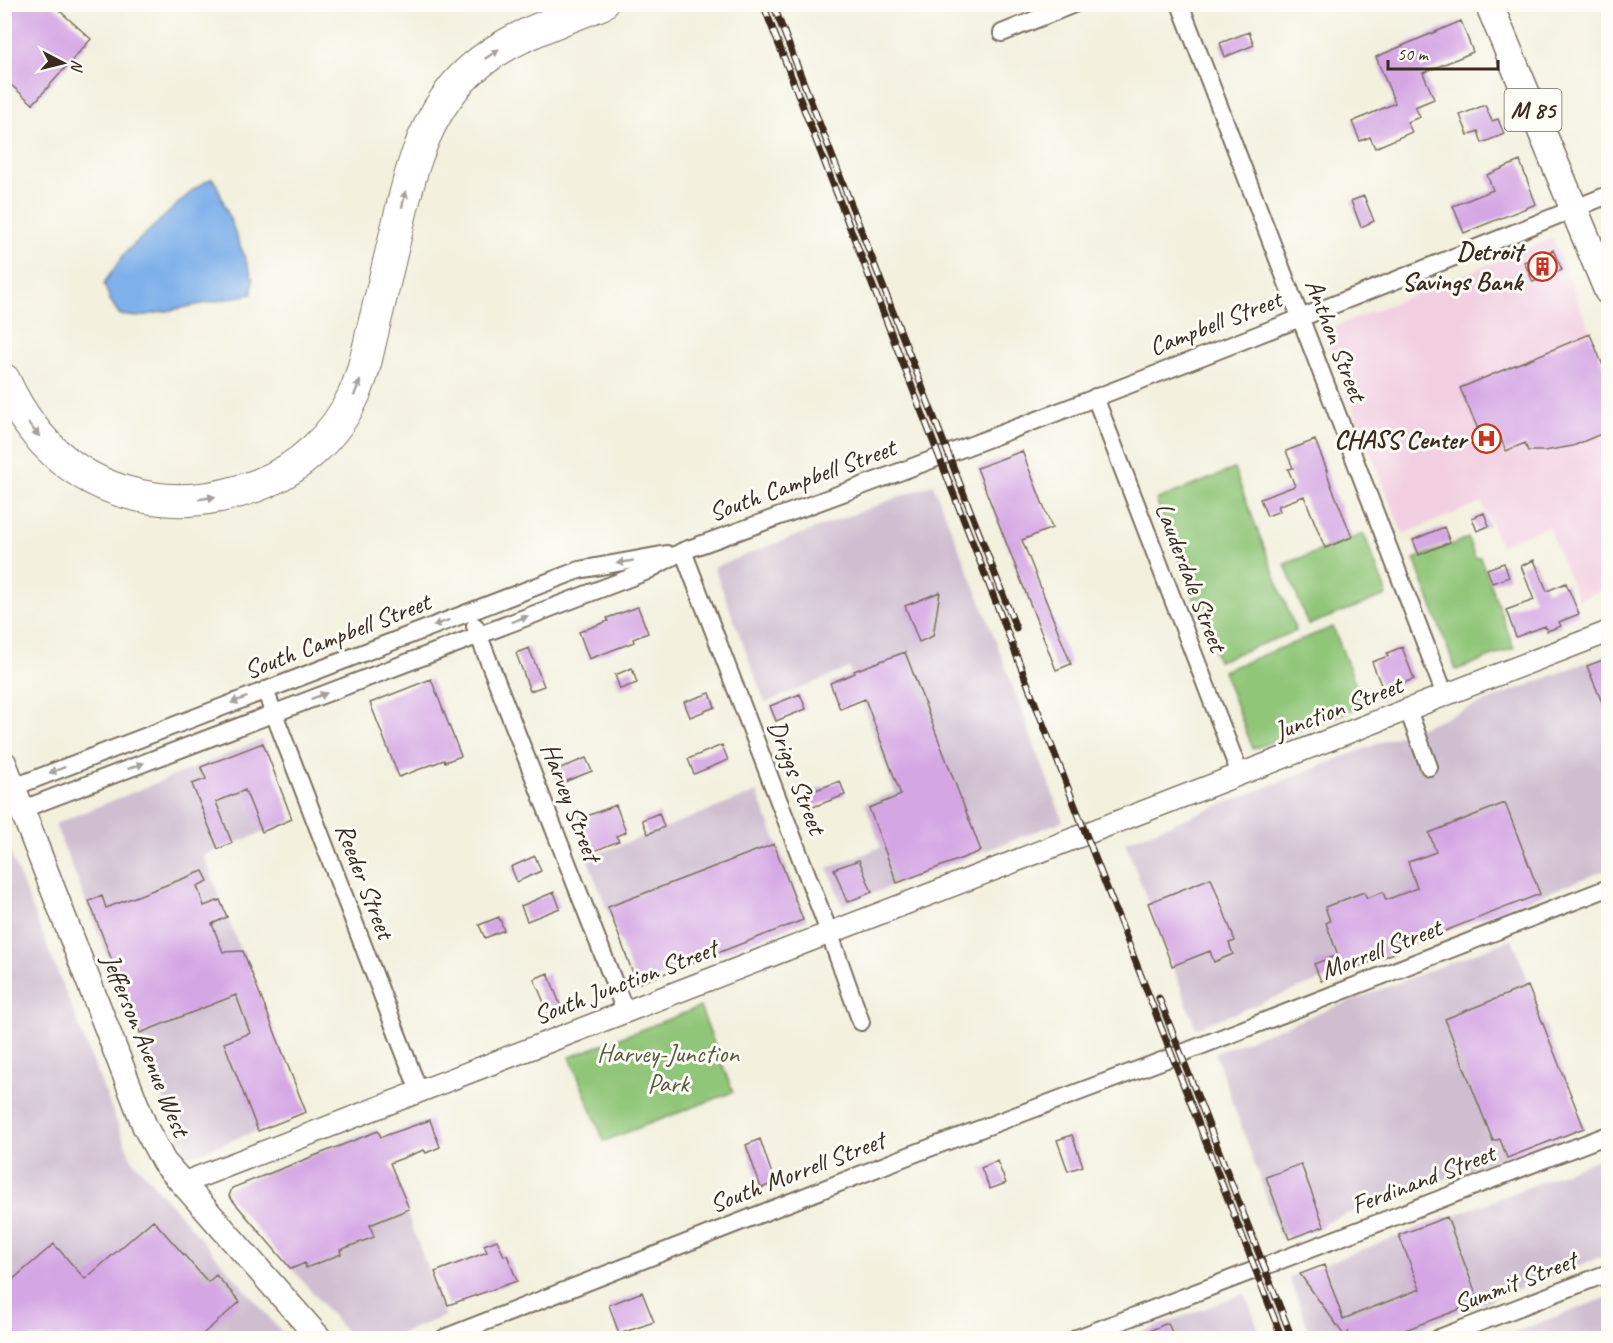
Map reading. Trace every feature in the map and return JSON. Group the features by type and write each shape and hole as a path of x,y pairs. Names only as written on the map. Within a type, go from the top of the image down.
{"highway":[{"path":"4,380 16,406 28,424 63,460 95,480 135,494 164,500 206,499 235,493 279,475 294,466 326,437 353,398 366,360 411,171 426,131 449,93 474,67 504,46 601,4"}],"main road":[{"name":"M 85","path":"1489,4 1608,291"},
{"name":"Jefferson Avenue West","path":"4,763 145,1127 164,1162 319,1338"}],"street":[{"path":"1002,33 1074,4"},
{"name":"Anthon Street","path":"1180,4 1445,695"},
{"name":"Campbell Street","path":"939,457 1300,318 1608,195"},
{"name":"Lauderdale Street","path":"1095,397 1240,774"},
{"name":"South Campbell Street","path":"23,809 645,572 683,551 939,457"},
{"name":"South Campbell Street","path":"14,786 579,570 683,551"},
{"name":"Driggs Street","path":"683,551 830,932 861,1022"},
{"name":"Harvey Street","path":"470,612 625,1011"},
{"name":"Junction Street","path":"1087,834 1608,632"},
{"name":"Reeder Street","path":"265,690 419,1091"},
{"path":"1408,710 1430,767"},
{"name":"South Junction Street","path":"183,1182 1087,834"},
{"name":"Morrell Street","path":"1172,1058 1608,888"},
{"name":"South Morrell Street","path":"444,1338 908,1156 1172,1058"},
{"name":"Ferdinand Street","path":"1077,1338 1608,1135"},
{"name":"Summit Street","path":"1439,1338 1608,1273"}],"shaded area":[{"name":"CHASS Center","path":"1553,238 1608,376 1608,588 1578,600 1548,526 1500,545 1482,502 1403,534 1322,332"},
{"path":"933,484 986,615 1063,821 842,905 828,868 881,847 865,803 895,792 849,668 765,703 714,567"},
{"path":"1608,654 1608,869 1196,1028 1125,842"},
{"path":"262,740 291,822 204,855 305,1113 187,1157 55,824"},
{"path":"757,792 807,920 637,986 587,858"},
{"path":"4,837 131,1158 287,1338 5,1338"},
{"path":"1512,939 1585,1128 1281,1238 1215,1053"},
{"path":"376,1129 445,1316 389,1338 351,1338 224,1189"},
{"path":"1608,1155 1608,1254 1392,1338 1312,1338 1289,1277"},
{"path":"1245,1293 1262,1338 1127,1338"},
{"path":"1608,1297 1608,1338 1499,1338"}],"green space":[{"path":"1234,469 1296,631 1218,661 1156,500"},
{"path":"1364,534 1387,595 1308,625 1285,564"},
{"path":"1468,538 1475,558 1480,557 1514,648 1456,670 1414,559"},
{"path":"1333,627 1364,705 1253,749 1223,671"},
{"name":"Harvey-Junction Park","path":"700,1007 733,1092 604,1141 570,1057"}],"water":[{"path":"212,178 216,183 253,279 252,294 137,317 120,315 110,300 104,283 126,252 194,189"}],"building":[{"path":"4,4 52,4 91,39 33,104 4,79"},
{"path":"1461,21 1473,52 1423,73 1434,99 1415,107 1420,117 1407,122 1412,132 1375,148 1370,137 1360,141 1352,122 1395,103 1376,57"},
{"path":"1249,32 1254,45 1225,57 1220,43"},
{"path":"1485,105 1492,121 1498,119 1504,134 1482,143 1478,131 1468,135 1460,115"},
{"path":"1520,161 1536,204 1464,233 1453,206 1493,190 1487,175"},
{"path":"1364,196 1374,221 1361,227 1351,201"},
{"name":"Detroit Savings Bank","path":"1553,250 1562,270 1533,282 1524,262"},
{"path":"1590,334 1608,378 1608,431 1573,446 1544,451 1528,451 1525,443 1506,451 1500,436 1484,443 1460,388"},
{"path":"1315,440 1352,537 1325,548 1304,496 1278,506 1280,511 1267,516 1260,499 1295,486 1288,469 1293,468 1286,451"},
{"path":"1022,451 1052,528 1022,540 1071,664 1056,670 977,468"},
{"path":"1484,513 1489,526 1477,531 1472,518"},
{"path":"1444,527 1450,542 1419,555 1413,540"},
{"path":"1534,560 1547,591 1566,583 1579,614 1559,622 1561,626 1547,631 1545,626 1516,637 1506,610 1534,600 1521,566"},
{"path":"1504,563 1509,577 1492,583 1487,569"},
{"path":"940,592 933,636 919,642 905,606"},
{"path":"638,607 648,633 633,639 634,642 589,659 579,632 608,621 607,618"},
{"path":"1402,647 1414,679 1383,690 1372,662"},
{"path":"529,648 544,686 530,691 516,653"},
{"path":"905,652 981,851 897,883 869,808 901,795 865,699 840,709 830,683 855,673 854,671"},
{"path":"1608,658 1608,717 1587,666"},
{"path":"632,668 637,683 620,689 615,675"},
{"path":"431,679 461,756 399,777 370,703"},
{"path":"710,693 715,707 690,717 684,702"},
{"path":"800,694 806,709 776,721 770,706"},
{"path":"263,743 292,819 262,832 245,790 216,802 232,843 218,849 192,784 206,779 201,767"},
{"path":"722,745 728,760 694,774 688,759"},
{"path":"586,758 592,771 559,784 554,771"},
{"path":"840,781 845,795 810,808 805,794"},
{"path":"1505,803 1540,894 1432,936 1430,930 1394,944 1397,952 1321,981 1314,964 1338,955 1326,923 1330,921 1325,907 1364,892 1367,898 1383,892 1386,900 1417,888 1408,862 1436,852 1429,833"},
{"path":"616,805 626,832 616,836 619,841 589,853 579,819"},
{"path":"659,813 664,827 648,834 642,820"},
{"path":"774,844 803,920 637,984 608,907"},
{"path":"535,856 541,871 517,882 511,867"},
{"path":"859,860 872,892 847,902 834,869"},
{"path":"203,871 208,881 197,886 204,906 220,900 227,917 212,924 223,952 243,951 306,1112 258,1131 224,1043 250,1033 236,995 140,1033 89,901 102,896 106,908"},
{"path":"1211,878 1235,941 1229,943 1233,954 1214,962 1210,951 1172,966 1148,903"},
{"path":"554,892 560,908 527,921 521,906"},
{"path":"499,917 504,930 485,938 479,925"},
{"path":"548,973 561,1007 548,1012 534,979"},
{"path":"1528,986 1584,1128 1507,1158 1500,1139 1493,1141 1445,1019"},
{"path":"430,1120 440,1147 426,1153 424,1150 390,1163 409,1209 370,1225 374,1237 340,1250 341,1254 306,1268 305,1263 291,1269 229,1196 232,1188 378,1131 381,1137"},
{"path":"1072,1135 1083,1166 1068,1171 1057,1140"},
{"path":"760,1139 775,1183 761,1188 746,1145"},
{"path":"997,1161 1006,1183 990,1189 981,1168"},
{"path":"1301,1164 1324,1226 1289,1239 1266,1177"},
{"path":"1447,1217 1479,1302 1384,1338 1351,1338 1348,1331 1350,1337 1346,1338 1300,1274 1324,1265 1343,1319 1420,1289 1399,1235"},
{"path":"153,1220 208,1282 216,1275 240,1302 198,1338 4,1338 4,1287 54,1244 85,1279"},
{"path":"497,1240 504,1256 507,1255 517,1281 448,1305 435,1272 487,1252 484,1245"},
{"path":"642,1292 654,1322 619,1334 609,1305"},
{"path":"1168,1323 1174,1338 1131,1338"}],"railway":[{"path":"763,4 1282,1338"},
{"path":"773,4 1016,628"},
{"path":"1159,998 1292,1338"}],"place":[{"name":"Detroit Savings Bank","path":"1543,266"},
{"name":"CHASS Center","path":"1487,439"}]}
